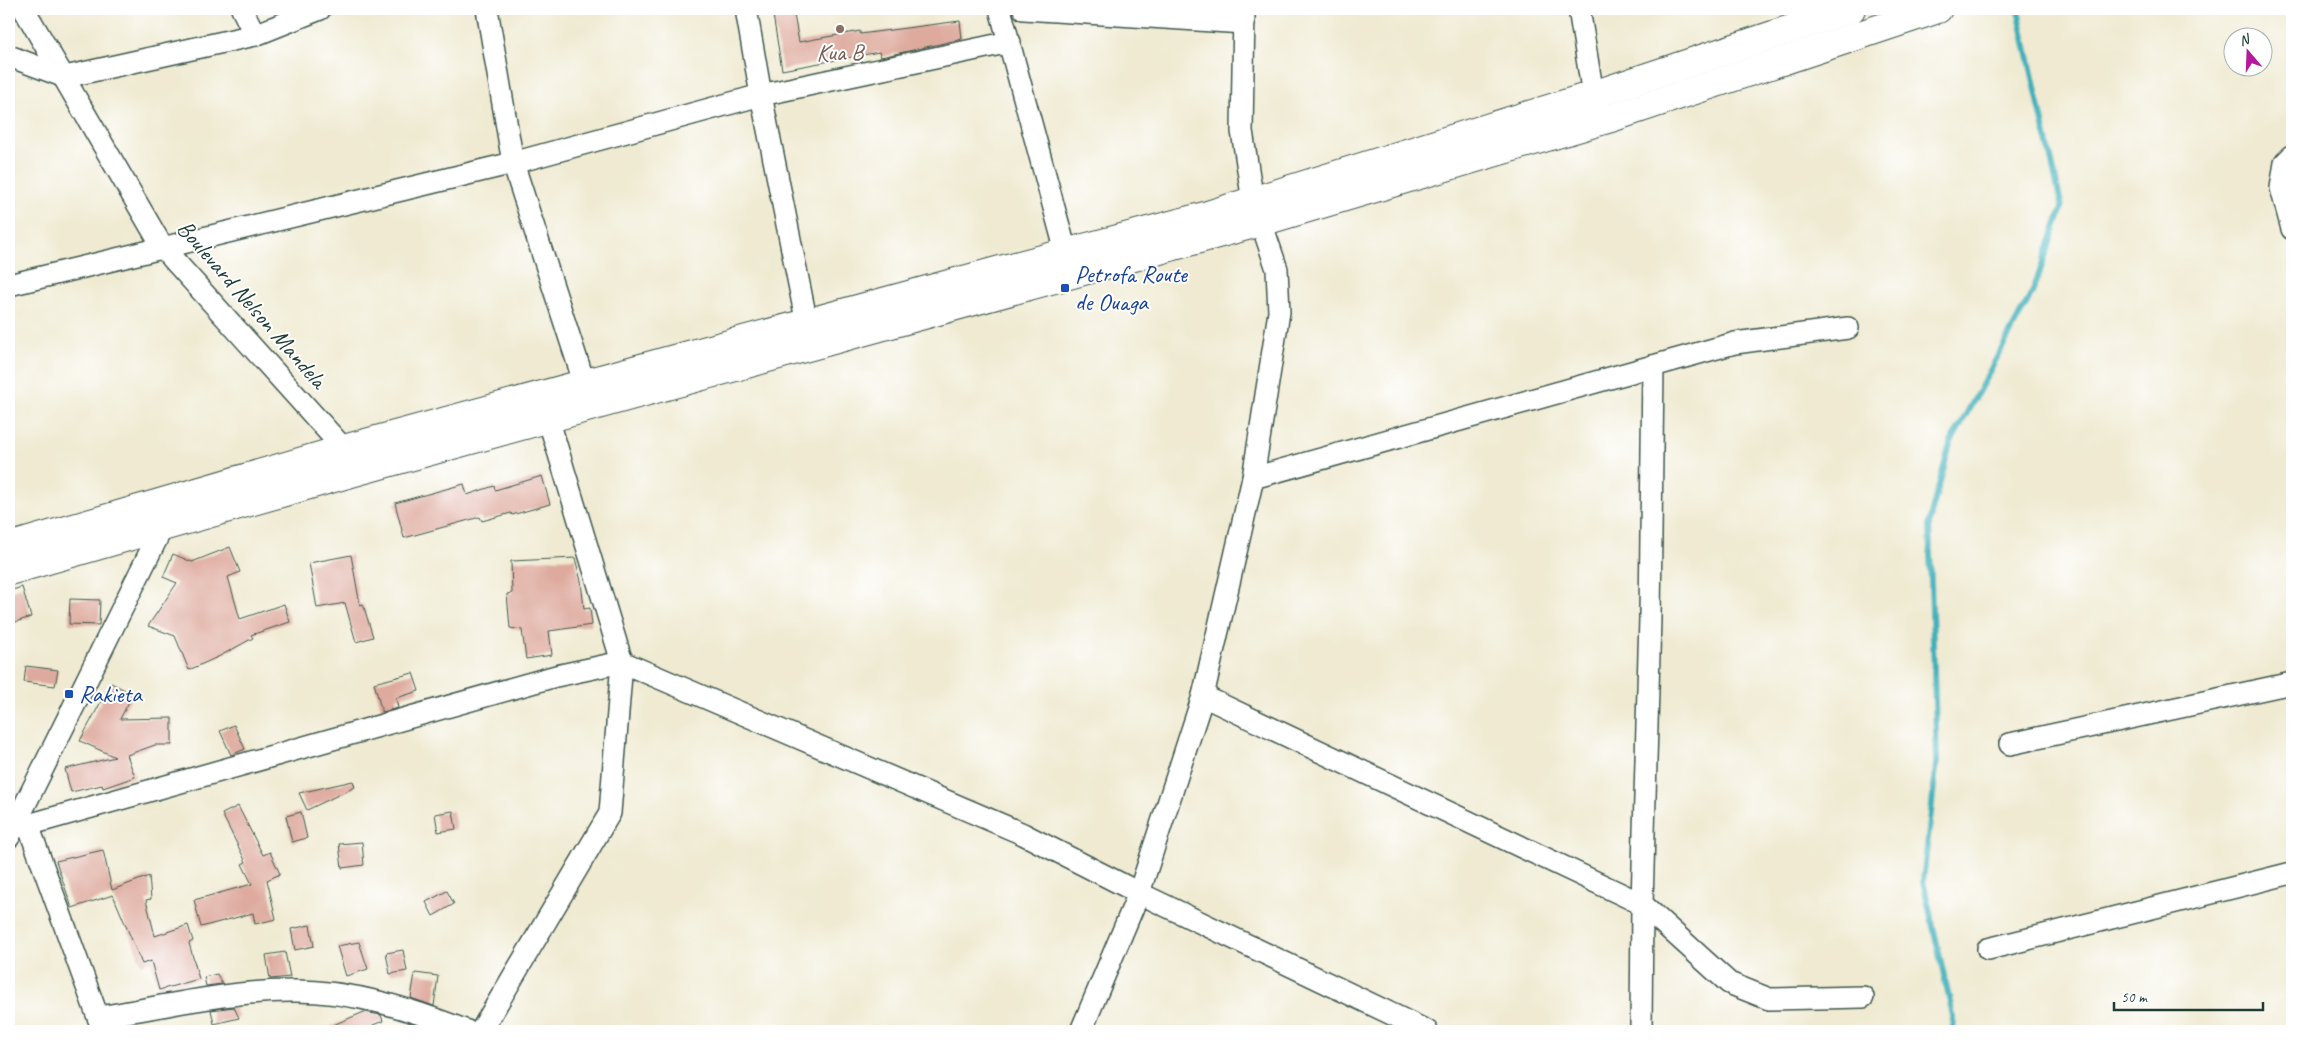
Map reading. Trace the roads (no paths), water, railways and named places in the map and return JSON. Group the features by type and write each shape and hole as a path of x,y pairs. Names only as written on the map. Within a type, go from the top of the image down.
{"highway":[{"path":"1257,212 1851,9"},
{"path":"351,460 548,418 1134,246 1614,117 1938,9"},
{"path":"9,547 161,514 351,460 585,385 1066,252 1134,246"},
{"path":"9,571 161,514"}],"street":[{"name":"Boulevard Nelson Mandela","path":"24,9 163,248 351,460"},
{"path":"242,9 255,35"},
{"path":"9,56 65,77 255,35 320,9"},
{"path":"488,9 513,164 585,385"},
{"path":"746,9 761,95 807,324"},
{"path":"1000,9 1066,252"},
{"path":"1024,9 1244,16 1242,131 1257,212 1277,269 1279,312 1253,478 1203,696 1138,893 1081,1031"},
{"path":"1580,9 1593,96"},
{"path":"9,286 513,164 761,95 1010,42"},
{"path":"2292,156 2285,163 2281,188 2292,229"},
{"path":"1253,478 1735,343 1848,328"},
{"path":"1641,1031 1642,904 1650,618 1653,366"},
{"path":"23,822 101,1024 227,996 291,991 365,998 468,1031 610,813 622,662 548,418"},
{"path":"9,837 23,822 161,514"},
{"path":"23,822 556,676 622,662 1023,834 1138,893 1427,1031"},
{"path":"2010,744 2292,684"},
{"path":"1203,696 1642,904 1729,983 1769,999 1864,997"},
{"path":"1988,949 2292,873"}],"waterway":[{"path":"1952,1031 1953,1016 1923,881 1937,761 1929,522 1950,444 2033,291 2062,208 2019,15"}],"place":[{"name":"Kua B","path":"840,29"},
{"name":"Petrofa Route de Ouaga","path":"1065,288"},
{"name":"Rakieta","path":"69,694"}]}
